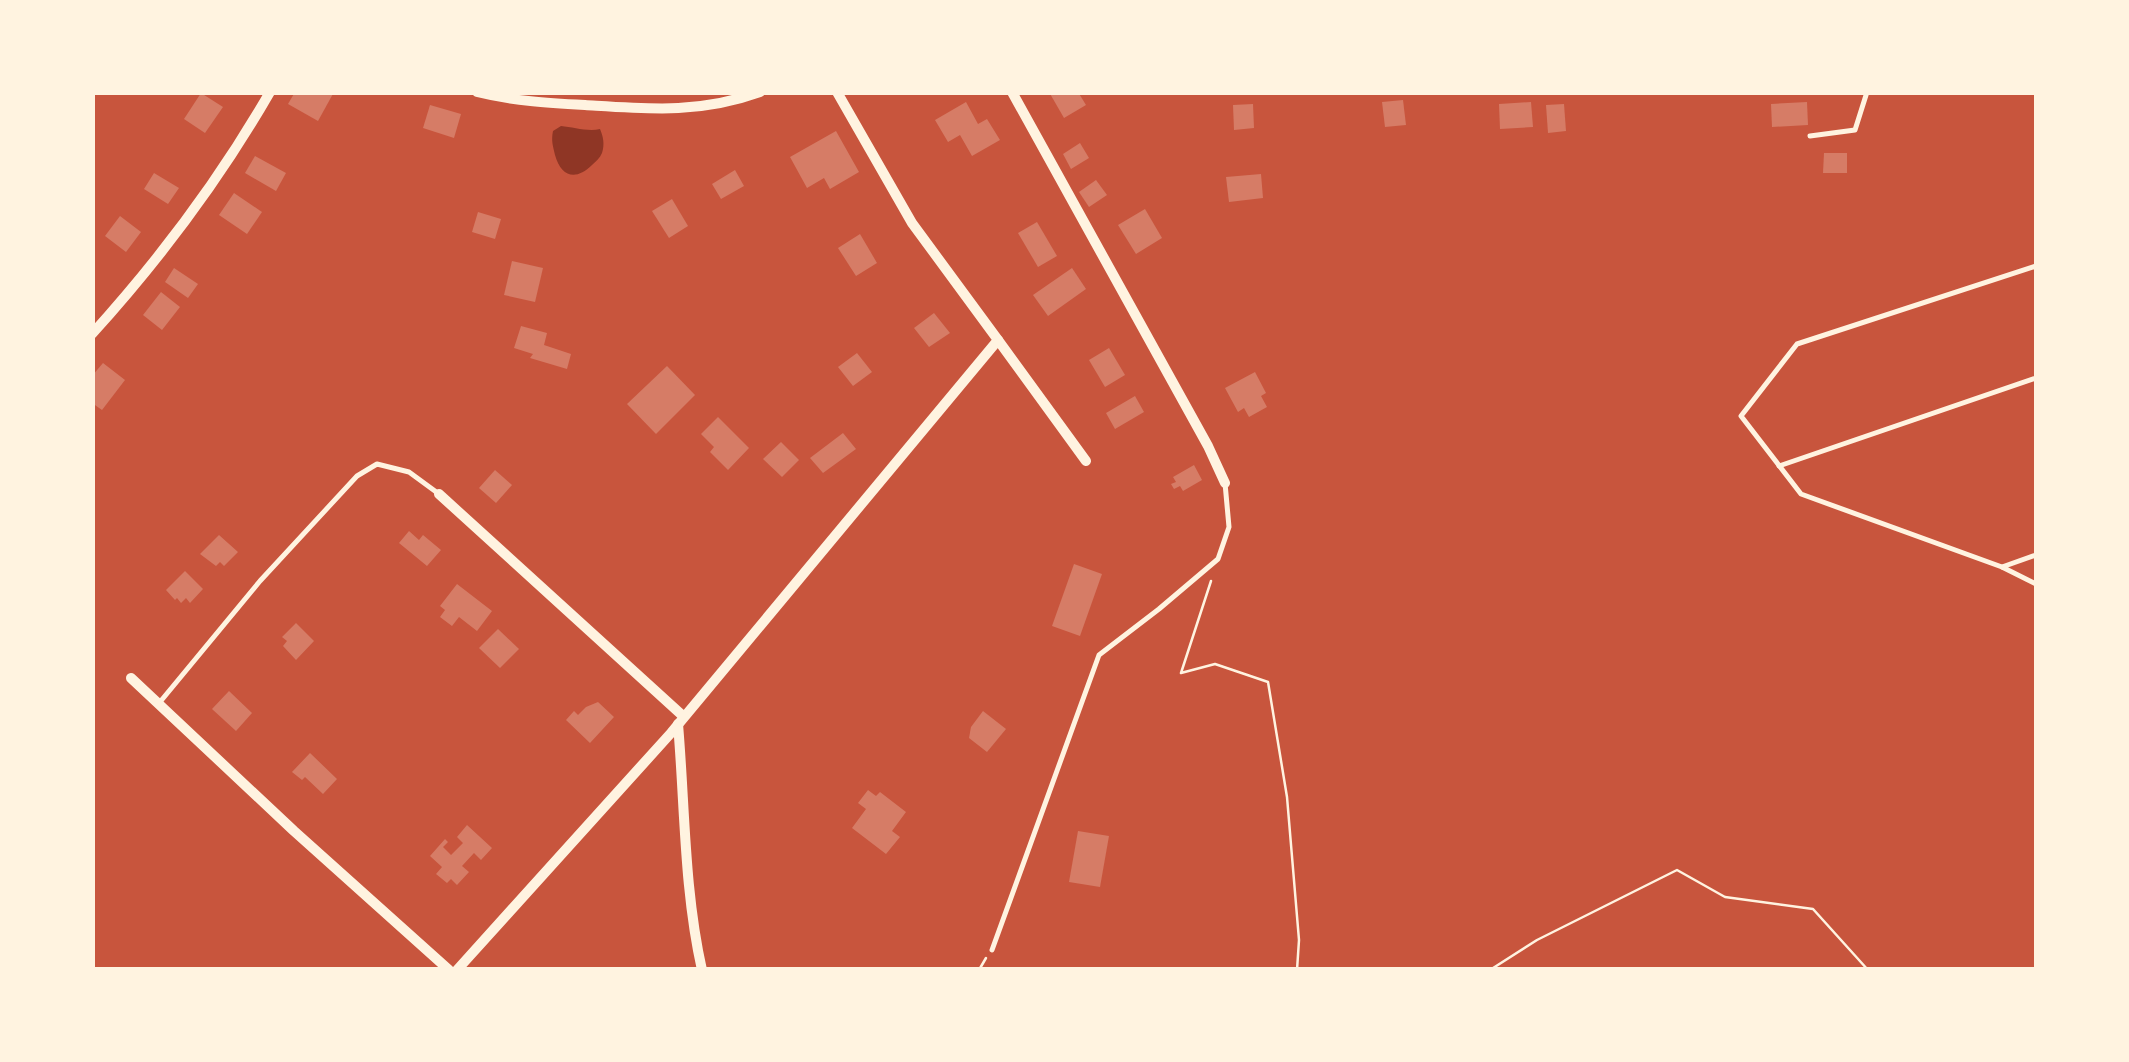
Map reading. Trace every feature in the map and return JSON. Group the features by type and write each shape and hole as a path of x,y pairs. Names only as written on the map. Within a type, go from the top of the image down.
{"street":[{"path":"92,334 142,278 242,142 270,92"},
{"path":"477,92 510,100 667,110 728,104 760,92"},
{"path":"837,92 912,223 1086,461"},
{"path":"1012,92 1225,483"},
{"path":"131,678 294,831 453,970 680,719 998,340"},
{"path":"438,494 680,719 689,882 702,970"}],"lane":[{"path":"1810,136 1854,130 1867,92"},
{"path":"2036,266 1797,344 1740,416 1801,494 2002,567 2036,584"},
{"path":"1780,466 2036,378"},
{"path":"158,704 260,581 357,476 376,464 409,472 438,494"},
{"path":"992,950 1099,656 1218,559 1228,528 1225,483"},
{"path":"2002,567 2036,555"}],"path":[{"path":"1218,559 1180,673 1215,664 1268,682 1288,797 1299,940 1296,970"},
{"path":"1490,970 1537,940 1678,870 1726,897 1812,909 1868,970"}],"shaded area":[{"path":"561,126 600,129 602,153 575,175 561,168 553,146 553,131"}],"building":[{"path":"295,92 334,92 318,121 288,104"},
{"path":"1049,92 1078,92 1086,105 1064,118"},
{"path":"201,93 223,107 205,133 184,119"},
{"path":"1403,100 1406,125 1385,127 1382,102"},
{"path":"966,102 978,124 987,119 1000,140 972,156 960,135 948,142 935,120"},
{"path":"1531,102 1533,127 1500,129 1499,104"},
{"path":"1807,102 1808,125 1772,127 1771,104"},
{"path":"1253,104 1254,128 1234,130 1233,105"},
{"path":"1564,104 1566,131 1548,133 1546,105"},
{"path":"430,105 461,114 454,138 423,128"},
{"path":"836,131 859,172 830,189 824,178 807,188 790,157"},
{"path":"1080,143 1089,158 1071,169 1063,154"},
{"path":"1824,153 1847,153 1847,173 1823,173"},
{"path":"255,156 286,173 276,191 245,173"},
{"path":"735,170 744,186 721,199 712,184"},
{"path":"154,173 179,188 168,204 144,189"},
{"path":"1261,174 1263,198 1229,202 1226,177"},
{"path":"1096,180 1107,195 1089,207 1079,192"},
{"path":"234,193 262,212 247,234 219,215"},
{"path":"672,199 688,226 669,238 652,211"},
{"path":"1145,209 1162,238 1136,254 1118,225"},
{"path":"478,212 501,219 495,239 472,232"},
{"path":"120,216 141,232 126,252 105,236"},
{"path":"1037,222 1057,256 1038,267 1018,233"},
{"path":"860,234 877,263 856,276 838,248"},
{"path":"512,261 543,268 535,302 504,295"},
{"path":"174,268 198,284 188,298 165,282"},
{"path":"1072,268 1086,289 1048,316 1033,295"},
{"path":"161,292 180,307 162,330 143,315"},
{"path":"934,313 950,333 929,347 914,328"},
{"path":"521,326 547,333 544,345 571,354 567,369 530,358 533,354 514,348"},
{"path":"1109,348 1125,375 1105,387 1089,360"},
{"path":"857,353 872,372 853,386 838,367"},
{"path":"103,363 125,380 102,410 92,403 92,376"},
{"path":"667,366 695,395 656,434 627,404"},
{"path":"1255,372 1266,393 1261,396 1267,407 1249,417 1244,408 1238,412 1225,388"},
{"path":"1135,396 1144,412 1115,429 1106,413"},
{"path":"718,417 749,448 728,470 710,452 714,447 701,434"},
{"path":"843,433 856,449 823,473 810,458"},
{"path":"781,442 799,460 782,477 763,459"},
{"path":"1194,465 1202,480 1183,491 1180,486 1174,489 1173,477"},
{"path":"495,470 512,485 496,503 479,488"},
{"path":"409,531 419,540 423,535 441,550 427,566 399,543"},
{"path":"219,535 238,552 224,566 220,562 216,566 200,554"},
{"path":"1074,564 1102,574 1080,636 1052,626"},
{"path":"185,571 203,589 190,603 186,598 181,603 175,600 166,590"},
{"path":"457,584 492,611 477,631 459,617 452,626 440,617 445,610 440,606"},
{"path":"296,623 314,641 296,660 283,646 287,641 282,637"},
{"path":"498,629 519,649 500,668 479,648"},
{"path":"229,691 252,713 236,731 212,709"},
{"path":"598,702 614,717 590,743 566,720 574,711 578,715"},
{"path":"983,711 1006,729 987,752 969,738 971,727"},
{"path":"310,753 337,779 323,794 305,777 302,780 292,772"},
{"path":"868,790 876,796 880,792 906,812 892,831 900,837 886,854 852,828 866,809 858,803"},
{"path":"467,825 492,848 481,860 474,853 462,866 469,872 457,885 451,879 447,883 436,874 442,867 430,856 445,839 448,842 443,847 451,855 463,843 457,837"},
{"path":"1078,831 1109,836 1100,887 1069,882"}]}
